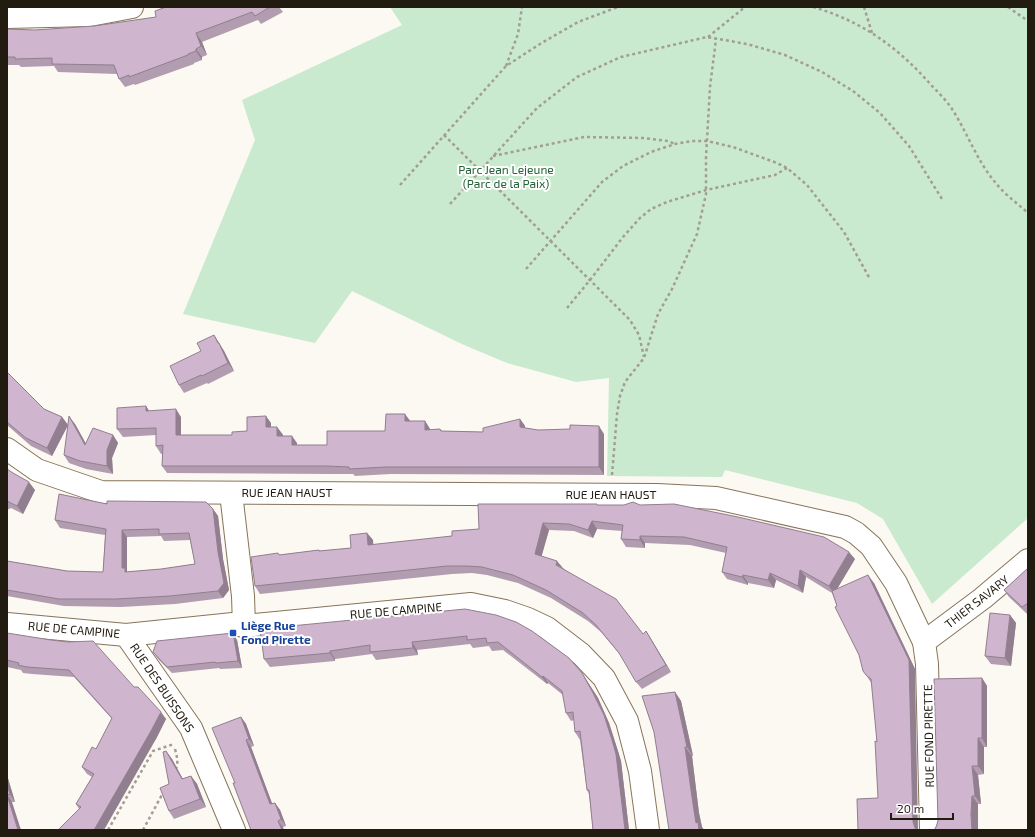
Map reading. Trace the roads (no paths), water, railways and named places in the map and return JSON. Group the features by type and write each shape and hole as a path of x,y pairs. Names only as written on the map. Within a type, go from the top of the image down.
{"street":[{"path":"7,17 90,15 132,7"},
{"name":"RUE JEAN HAUST","path":"7,449 38,470 101,492 657,495 716,498 845,527 856,533 871,546 896,583 924,642"},
{"name":"RUE JEAN HAUST","path":"231,493 243,596 244,626"},
{"name":"THIER SAVARY","path":"924,642 983,598 1028,560"},
{"name":"RUE DE CAMPINE","path":"7,624 126,635 233,624 244,626 471,604 505,611 528,618 547,628 582,654 604,678 627,721 640,771 648,830"},
{"name":"RUE DES BUISSONS","path":"126,635 191,728 234,830"},
{"name":"RUE FOND PIRETTE","path":"924,642 927,664 931,830"}],"place":[{"name":"Liège Rue Fond Pirette","path":"233,633"}],"park label":[{"name":"Parc Jean Lejeune (Parc de la Paix)","path":"506,177"}]}
